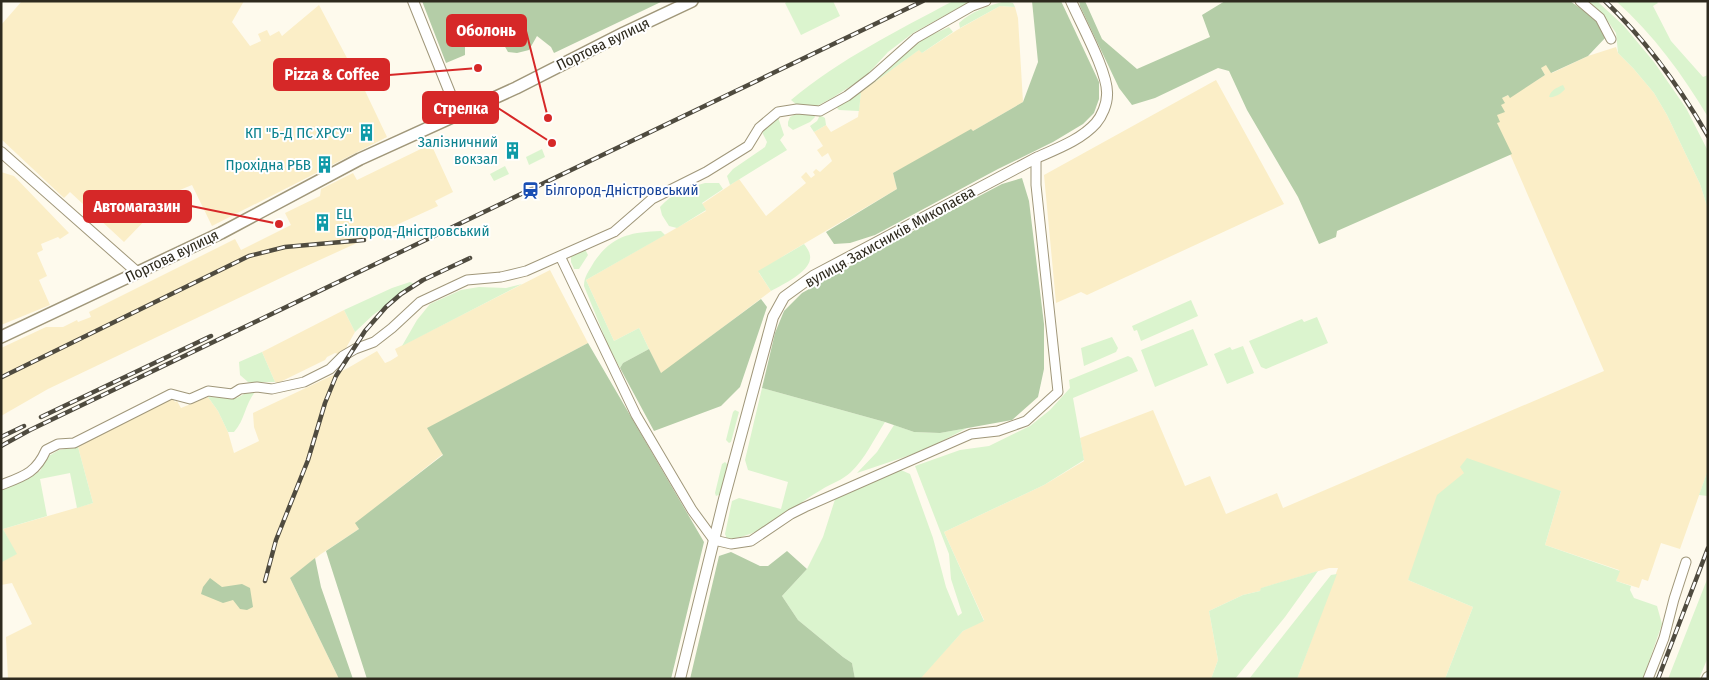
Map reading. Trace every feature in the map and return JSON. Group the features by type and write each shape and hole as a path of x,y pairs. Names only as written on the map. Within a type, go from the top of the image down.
{"main road":[{"name":"Портова вулиця","path":"1,337 221,233 360,159 516,88 692,1"}],"street":[{"path":"413,1 458,113"},
{"path":"1,485 30,473 40,463 46,450 58,444 74,443 172,394 190,399 208,391 232,394 240,389 257,387 272,389 304,382 330,369 349,352 374,342 420,302 467,280 501,277 526,271 614,232 652,199 706,172 748,146 758,128 778,112 797,109 820,111 847,96 916,38 972,6 986,1"},
{"name":"вулиця Захисників Миколаєва","path":"680,679 714,540 773,317 784,298 813,276 1036,158 1073,141 1096,123 1104,108 1108,94 1104,75 1071,1"},
{"path":"1580,1 1600,18 1611,39"},
{"path":"1,152 138,272"},
{"path":"560,256 636,415 692,510 714,540 731,544 751,541 791,514 805,507 970,434 998,431 1026,421 1058,392 1036,185 1036,158"},
{"path":"1648,679 1664,638 1686,562"}],"shaded area":[{"path":"22,1 244,1 232,22 250,46 261,41 258,34 267,30 270,36 279,31 282,36 319,5 358,76 387,137 212,226 192,185 163,197 158,190 148,199 157,208 124,242 70,192 64,198 1,139 1,25"},
{"path":"1000,6 1015,7 1018,18 1023,102 893,173 897,189 785,255 759,273 771,291 661,374 639,328 614,341 586,280 706,211 702,204 739,179 766,216 806,183 801,177 806,172 811,178 815,175 813,172 816,169 820,172 832,161 828,153 822,157 817,150 823,146 814,132 826,125 831,132 858,117 861,92 920,49 922,53 957,30"},
{"path":"1616,47 1618,53 1654,93 1667,115 1700,184 1708,209 1708,470 1680,549 1661,543 1648,581 1642,579 1639,588 1616,581 1619,570 1545,545 1561,491 1464,473 1408,580 1473,607 1445,679 1297,679 1338,568 1329,568 1262,588 1260,591 1243,595 1209,611 1218,660 1211,679 919,679 963,631 984,620 944,532 1044,485 1084,461 1080,438 1153,410 1185,486 1210,476 1226,514 1277,493 1283,508 1604,371 1504,140 1497,123 1497,115 1502,98 1508,95 1510,97 1545,75 1541,68 1546,64 1552,73 1588,56"},
{"path":"1216,80 1284,204 1087,295 1081,292 1056,303 1044,175"},
{"path":"431,144 453,192 435,201 438,206 289,274 48,389 1,416 1,348 46,327 63,327 77,320 78,322 91,317 89,312 235,239 241,250 291,225 285,213 320,196 321,189 353,173 357,180"},
{"path":"1,172 14,176 69,233 60,239 58,237 41,244 43,250 37,253 47,276 39,280 50,305 1,325"},
{"path":"550,270 588,343 428,428 443,454 356,523 359,529 321,554 290,578 339,679 8,679 6,637 32,624 12,583 1,585 1,562 16,554 3,529 93,503 78,447 142,411 172,397 181,408 208,397 218,411 228,432 234,453 259,441 254,427 253,413 348,368 377,351 385,363 390,361 398,356 395,349"},
{"path":"344,310 355,332 346,348 338,354 335,353 325,360 278,383 275,382 262,352"}],"green space":[{"path":"422,1 663,1 554,53 551,47 537,36 529,50 517,53 508,52 500,38 491,42 484,33 465,42 465,55 446,63"},
{"path":"788,1 833,1 840,16 801,35 785,3"},
{"path":"953,1 971,1 913,33 888,52 865,77 832,98 817,106 797,105 791,100 829,71"},
{"path":"1005,1 1013,3 1015,7 1000,6 960,28 959,23 969,15"},
{"path":"1032,1 1061,1 1099,82 1099,99 1094,113 1083,124 1053,142 998,169 875,235 850,243 834,244 826,232 897,189 893,173 1023,102 1038,62"},
{"path":"1079,1 1085,1 1102,39 1137,69 1210,37 1202,15 1225,1 1570,1 1594,18 1606,37 1588,56 1551,73 1546,65 1541,68 1545,75 1510,98 1508,95 1502,98 1505,103 1501,105 1505,112 1497,115 1500,122 1497,123 1512,154 1337,231 1336,237 1319,244 1298,197 1247,110 1229,71 1218,68 1155,98 1132,105 1119,88"},
{"path":"1586,1 1597,1 1624,26 1654,62 1686,108 1708,151 1708,209 1700,184 1667,115 1654,93 1618,53 1616,33 1605,17"},
{"path":"1616,1 1656,1 1658,3 1653,6 1671,41 1703,77 1708,75 1708,117 1655,41"},
{"path":"949,27 953,32 922,53 919,50 861,92 859,111 839,110 837,108 839,104 918,41"},
{"path":"1563,85 1565,89 1562,92 1556,96 1549,97 1552,91"},
{"path":"798,113 814,115 815,117 810,122 793,130 788,126 788,122 790,117"},
{"path":"820,115 825,118 826,125 814,132 810,126 817,121"},
{"path":"778,117 784,135 780,140 787,150 730,185 727,176 733,169 765,147 767,142 762,132 765,126"},
{"path":"542,149 545,157 529,165 526,157"},
{"path":"505,166 509,174 494,181 490,174"},
{"path":"1022,178 1029,201 1044,324 1044,369 1038,397 1012,420 940,433 914,432 885,422 762,388 775,333 784,311 802,293 1002,184"},
{"path":"705,183 719,183 723,189 702,203 706,210 677,228 669,226 662,215 660,207 664,202 681,192"},
{"path":"661,231 665,235 586,280 614,341 639,328 649,349 623,363 620,368 610,350 584,286 585,279 601,253 615,241 631,234"},
{"path":"804,244 810,255 805,269 794,278 771,291 758,271"},
{"path":"585,249 588,255 579,269 574,269 571,255"},
{"path":"410,282 415,284 373,315 355,332 344,310 392,288"},
{"path":"522,284 402,346 417,320 430,304 461,290 479,287 506,288"},
{"path":"761,299 767,307 740,387 721,406 654,431 620,368 623,363 649,349 661,373"},
{"path":"1191,300 1198,316 1141,341 1137,330 1134,331 1132,326"},
{"path":"1317,317 1328,343 1266,369 1261,367 1249,341 1302,319 1304,322"},
{"path":"1193,329 1208,365 1155,387 1141,350"},
{"path":"1112,337 1118,348 1116,352 1084,366 1081,348"},
{"path":"588,343 704,542 671,679 367,679 326,551 359,529 355,523 443,455 427,428"},
{"path":"1243,346 1254,373 1227,384 1214,354 1230,347 1232,350"},
{"path":"262,352 275,382 248,382 240,375 239,362"},
{"path":"1128,356 1132,358 1138,371 1073,398 1084,460 1044,485 944,532 984,621 963,631 921,678 855,679 852,663 798,620 782,596 807,569 823,537 838,490 901,470 910,474 933,538 946,587 958,616 962,613 951,579 949,554 915,466 960,450 989,446 1030,426 1050,410 1070,388 1069,380"},
{"path":"762,388 885,422 865,455 848,475 810,497 765,527 753,533 727,539 725,534 732,501 739,498 781,509 788,482 748,470 745,460"},
{"path":"255,392 238,427 234,432 228,432 218,411 208,397 237,398 246,393"},
{"path":"735,410 739,412 731,442 729,443 726,440"},
{"path":"894,425 914,432 940,433 967,428 925,450 857,473 877,452"},
{"path":"78,447 93,503 77,508 70,473 40,479 47,516 3,529 17,554 2,562 1,489 26,480 40,471 47,457 59,450"},
{"path":"1467,458 1561,491 1545,545 1620,571 1616,581 1631,586 1630,590 1634,598 1657,606 1662,624 1643,679 1445,679 1473,607 1408,580 1437,495 1464,473 1460,467"},
{"path":"725,462 728,465 721,494 716,496 715,493 722,464"},
{"path":"1708,470 1708,496 1699,495"},
{"path":"787,551 807,569 782,596 798,620 852,663 855,679 690,679 719,556 731,552 760,566 768,566"},
{"path":"315,558 321,587 353,679 339,679 290,578"},
{"path":"1318,571 1285,617 1235,679 1211,679 1218,660 1209,611 1243,595 1260,591 1261,588"},
{"path":"1337,574 1297,679 1249,679 1331,575"},
{"path":"1708,577 1708,657 1699,679 1668,679"},
{"path":"210,578 222,587 242,584 250,588 253,607 247,610 240,609 233,600 223,603 201,594 203,587"}],"railway":[{"path":"1,446 30,430 923,1"},
{"path":"1605,1 1635,32 1661,65 1686,99 1708,136"},
{"path":"2,377 249,256 285,247 364,240"},
{"path":"265,581 276,540 308,460 325,403 336,376 365,331 386,307 401,294 423,280 470,258"},
{"path":"41,417 211,336"},
{"path":"1,437 24,426"},
{"path":"1658,679 1708,548"}],"place":[{"name":"Pizza & Coffee","path":"478,68"},
{"name":"Оболонь","path":"548,118"},
{"name":"КП \"Б-Д ПС ХРСУ\"","path":"366,133"},
{"name":"Стрелка","path":"552,143"},
{"name":"Залізничний вокзал","path":"512,151"},
{"name":"Прохідна РБВ","path":"325,165"},
{"name":"Білгород-Дністровський","path":"531,190"},
{"name":"ЕЦ Білгород-Дністровський","path":"322,223"},
{"name":"Автомагазин","path":"279,224"}]}
